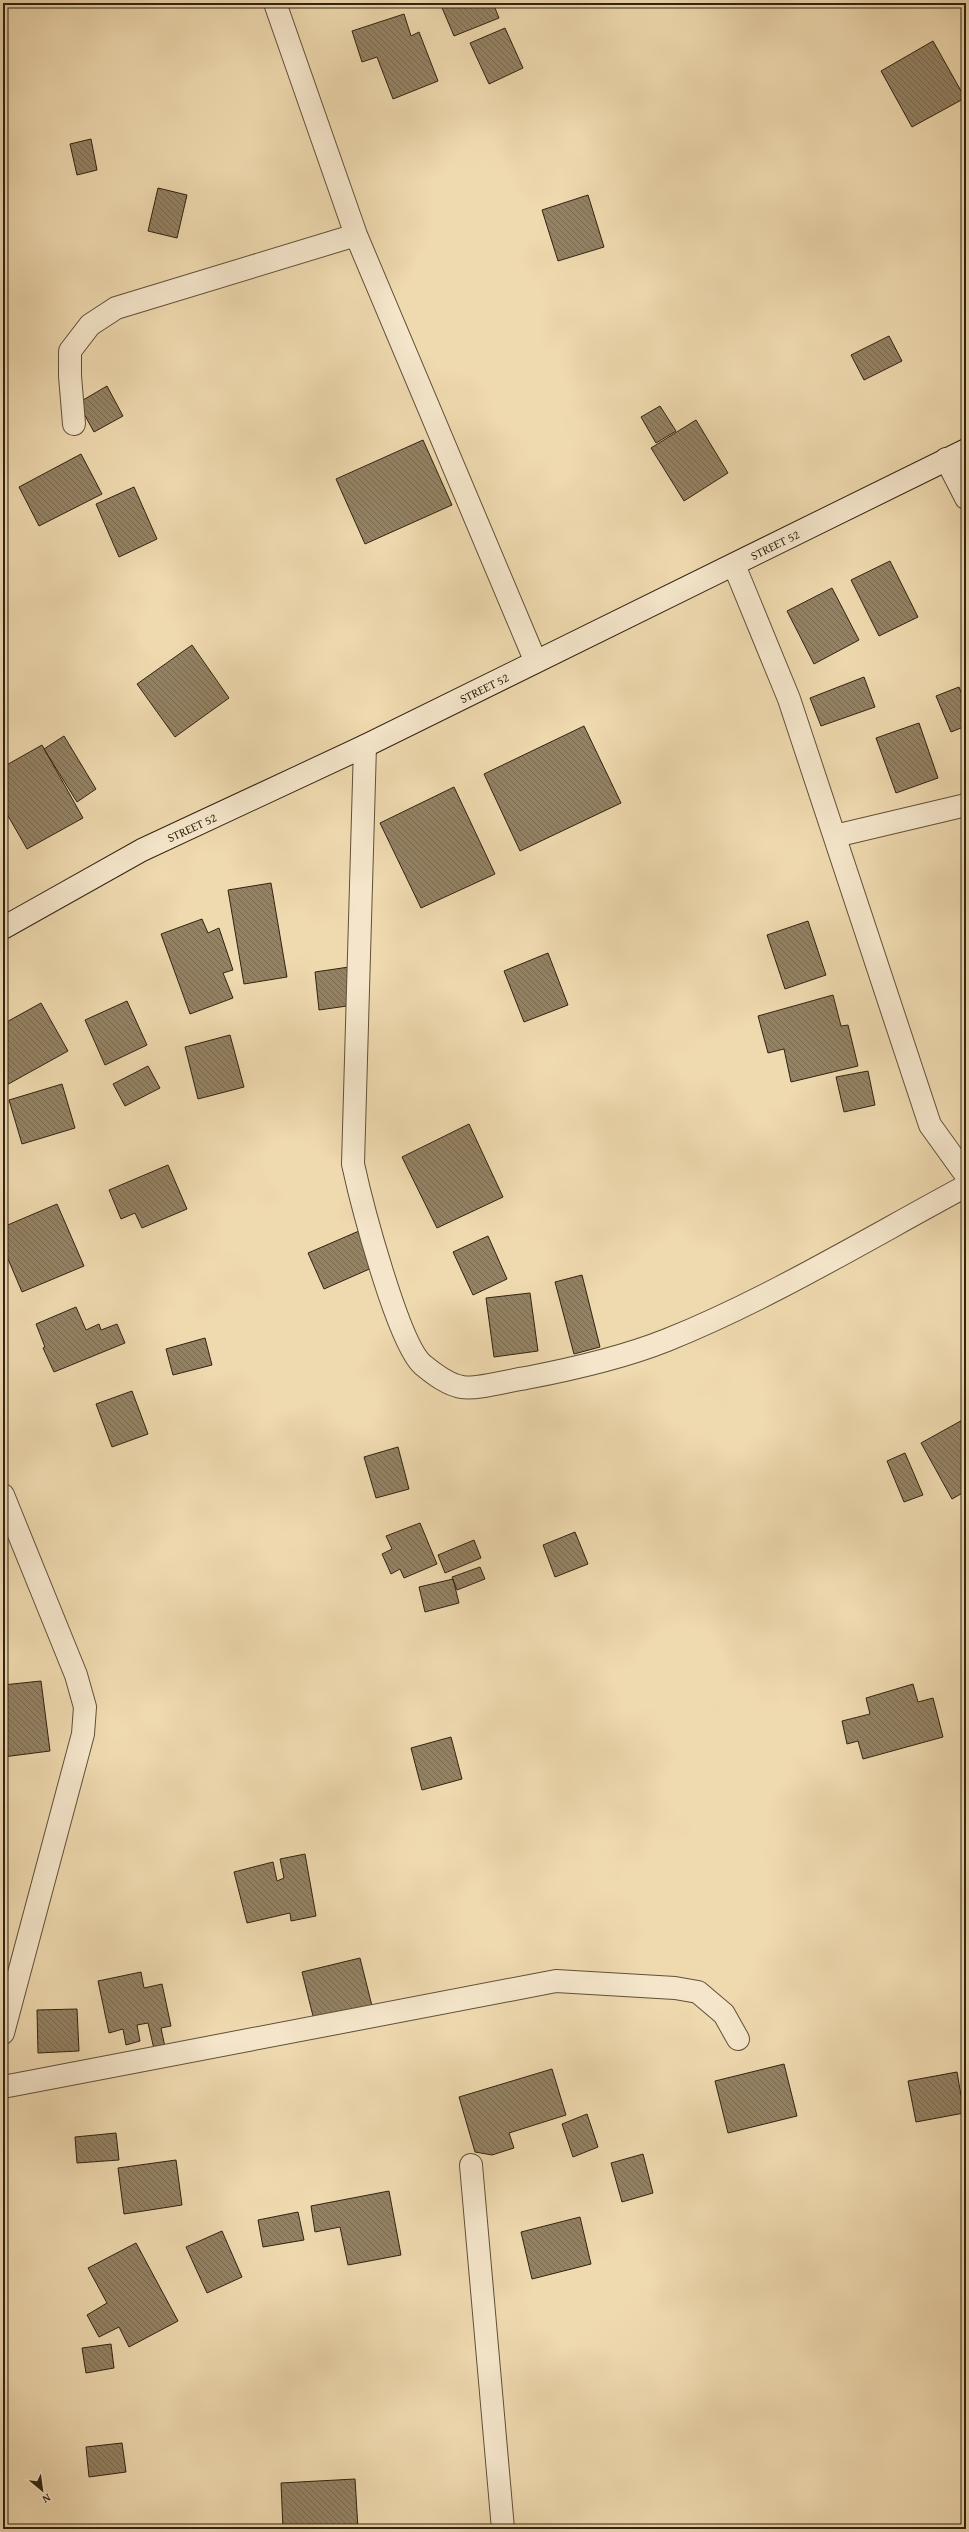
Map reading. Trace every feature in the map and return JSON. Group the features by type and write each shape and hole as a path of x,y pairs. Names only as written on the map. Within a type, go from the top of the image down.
{"street":[{"path":"275,3 356,235 535,660"},
{"path":"74,424 70,376 70,351 90,325 116,308 356,235"},
{"name":"STREET 52","path":"3,928 142,850 365,746 535,660 734,565 966,450"},
{"path":"946,459 966,498"},
{"path":"734,565 790,698 930,1125 966,1175"},
{"path":"365,746 353,1164 364,1212 407,1343 421,1364 442,1379 462,1388 571,1370 664,1341 724,1316 966,1186"},
{"path":"835,836 966,805"},
{"path":"3,1495 76,1674 85,1707 83,1734 3,2033"},
{"path":"3,2087 556,1980 674,1988 698,1992 724,2014 738,2039"},
{"path":"471,2165 503,2529"}],"building":[{"path":"440,3 493,3 499,18 454,36"},
{"path":"404,14 411,36 419,32 438,81 393,99 377,57 362,62 352,31"},
{"path":"505,28 523,68 489,84 470,43"},
{"path":"933,41 965,98 912,127 881,71"},
{"path":"91,139 97,170 77,175 70,144"},
{"path":"158,188 187,195 177,238 148,231"},
{"path":"588,195 604,247 558,261 542,210"},
{"path":"889,336 902,361 864,380 851,355"},
{"path":"107,386 123,416 94,432 78,403"},
{"path":"660,406 676,431 656,443 641,417"},
{"path":"696,420 728,473 684,501 651,448"},
{"path":"423,440 452,505 365,544 336,479"},
{"path":"81,454 102,494 39,526 19,487"},
{"path":"134,487 157,539 119,557 96,504"},
{"path":"890,561 918,617 879,636 851,580"},
{"path":"832,588 859,640 814,664 787,611"},
{"path":"192,645 229,698 175,737 137,684"},
{"path":"864,677 875,707 821,726 810,698"},
{"path":"959,687 966,705 966,726 951,732 936,696"},
{"path":"919,723 938,778 896,793 876,738"},
{"path":"584,726 621,803 520,851 484,774"},
{"path":"64,736 96,789 77,802 44,749"},
{"path":"42,745 83,818 27,849 3,807 3,767"},
{"path":"963,750 966,750 966,779"},
{"path":"454,787 495,874 421,908 380,823"},
{"path":"271,883 287,977 244,984 228,890"},
{"path":"202,919 208,933 219,928 233,970 223,973 233,998 190,1014 161,934"},
{"path":"808,921 826,975 785,989 767,935"},
{"path":"548,953 568,1005 524,1022 504,971"},
{"path":"349,967 354,1005 319,1010 315,972"},
{"path":"833,995 841,1026 848,1025 858,1066 791,1082 784,1049 768,1053 758,1016"},
{"path":"127,1001 147,1045 105,1065 85,1020"},
{"path":"41,1003 68,1051 3,1087 3,1024"},
{"path":"230,1035 244,1087 198,1099 185,1047"},
{"path":"148,1066 160,1088 125,1106 113,1084"},
{"path":"868,1071 875,1105 844,1112 836,1077"},
{"path":"62,1084 75,1128 22,1144 9,1100"},
{"path":"469,1124 503,1197 437,1228 402,1157"},
{"path":"168,1165 187,1209 142,1228 135,1213 121,1219 109,1190"},
{"path":"57,1204 84,1266 22,1292 3,1247 3,1227"},
{"path":"359,1231 374,1267 324,1289 308,1253"},
{"path":"488,1236 507,1279 473,1295 453,1252"},
{"path":"582,1275 600,1347 574,1354 555,1282"},
{"path":"530,1293 538,1351 494,1357 486,1298"},
{"path":"76,1307 86,1330 99,1324 101,1330 117,1324 125,1343 54,1372 43,1348 45,1347 36,1324"},
{"path":"205,1338 212,1365 173,1375 166,1349"},
{"path":"132,1391 148,1434 112,1447 96,1404"},
{"path":"966,1418 966,1491 952,1499 921,1443"},
{"path":"398,1447 409,1489 376,1498 364,1457"},
{"path":"905,1453 923,1495 904,1502 887,1461"},
{"path":"420,1523 437,1564 404,1578 400,1569 391,1574 382,1554 392,1549 386,1536"},
{"path":"575,1532 588,1564 555,1577 543,1545"},
{"path":"474,1540 481,1558 445,1573 438,1555"},
{"path":"480,1567 485,1579 457,1590 452,1577"},
{"path":"453,1579 459,1603 425,1612 419,1587"},
{"path":"41,1681 50,1751 3,1757 3,1685"},
{"path":"913,1684 918,1702 933,1698 943,1737 863,1759 858,1741 847,1744 842,1721 870,1714 866,1698"},
{"path":"451,1737 462,1779 422,1790 411,1748"},
{"path":"305,1854 316,1916 291,1921 290,1913 247,1923 234,1872 273,1862 277,1881 284,1878 280,1859"},
{"path":"360,1958 372,2006 314,2020 302,1972"},
{"path":"141,1972 144,1988 162,1984 171,2026 161,2028 165,2047 154,2049 148,2023 137,2025 140,2041 126,2045 123,2029 109,2033 98,1981"},
{"path":"77,2009 79,2051 38,2053 37,2010"},
{"path":"784,2064 797,2116 728,2133 715,2081"},
{"path":"552,2069 566,2115 509,2133 514,2148 492,2155 475,2152 459,2097"},
{"path":"957,2072 964,2113 916,2122 908,2081"},
{"path":"587,2114 598,2147 573,2157 562,2124"},
{"path":"116,2133 119,2160 77,2163 75,2137"},
{"path":"643,2154 653,2193 622,2202 611,2163"},
{"path":"176,2160 182,2205 124,2214 118,2168"},
{"path":"389,2191 401,2255 348,2265 340,2227 315,2232 311,2206"},
{"path":"298,2212 304,2240 263,2247 258,2220"},
{"path":"580,2217 591,2264 532,2279 521,2232"},
{"path":"222,2231 242,2277 207,2293 186,2247"},
{"path":"136,2243 178,2321 129,2347 119,2327 99,2337 87,2315 107,2303 88,2268"},
{"path":"111,2344 114,2368 86,2373 82,2348"},
{"path":"122,2443 126,2472 89,2477 86,2447"},
{"path":"355,2479 358,2529 283,2529 281,2483"}]}
